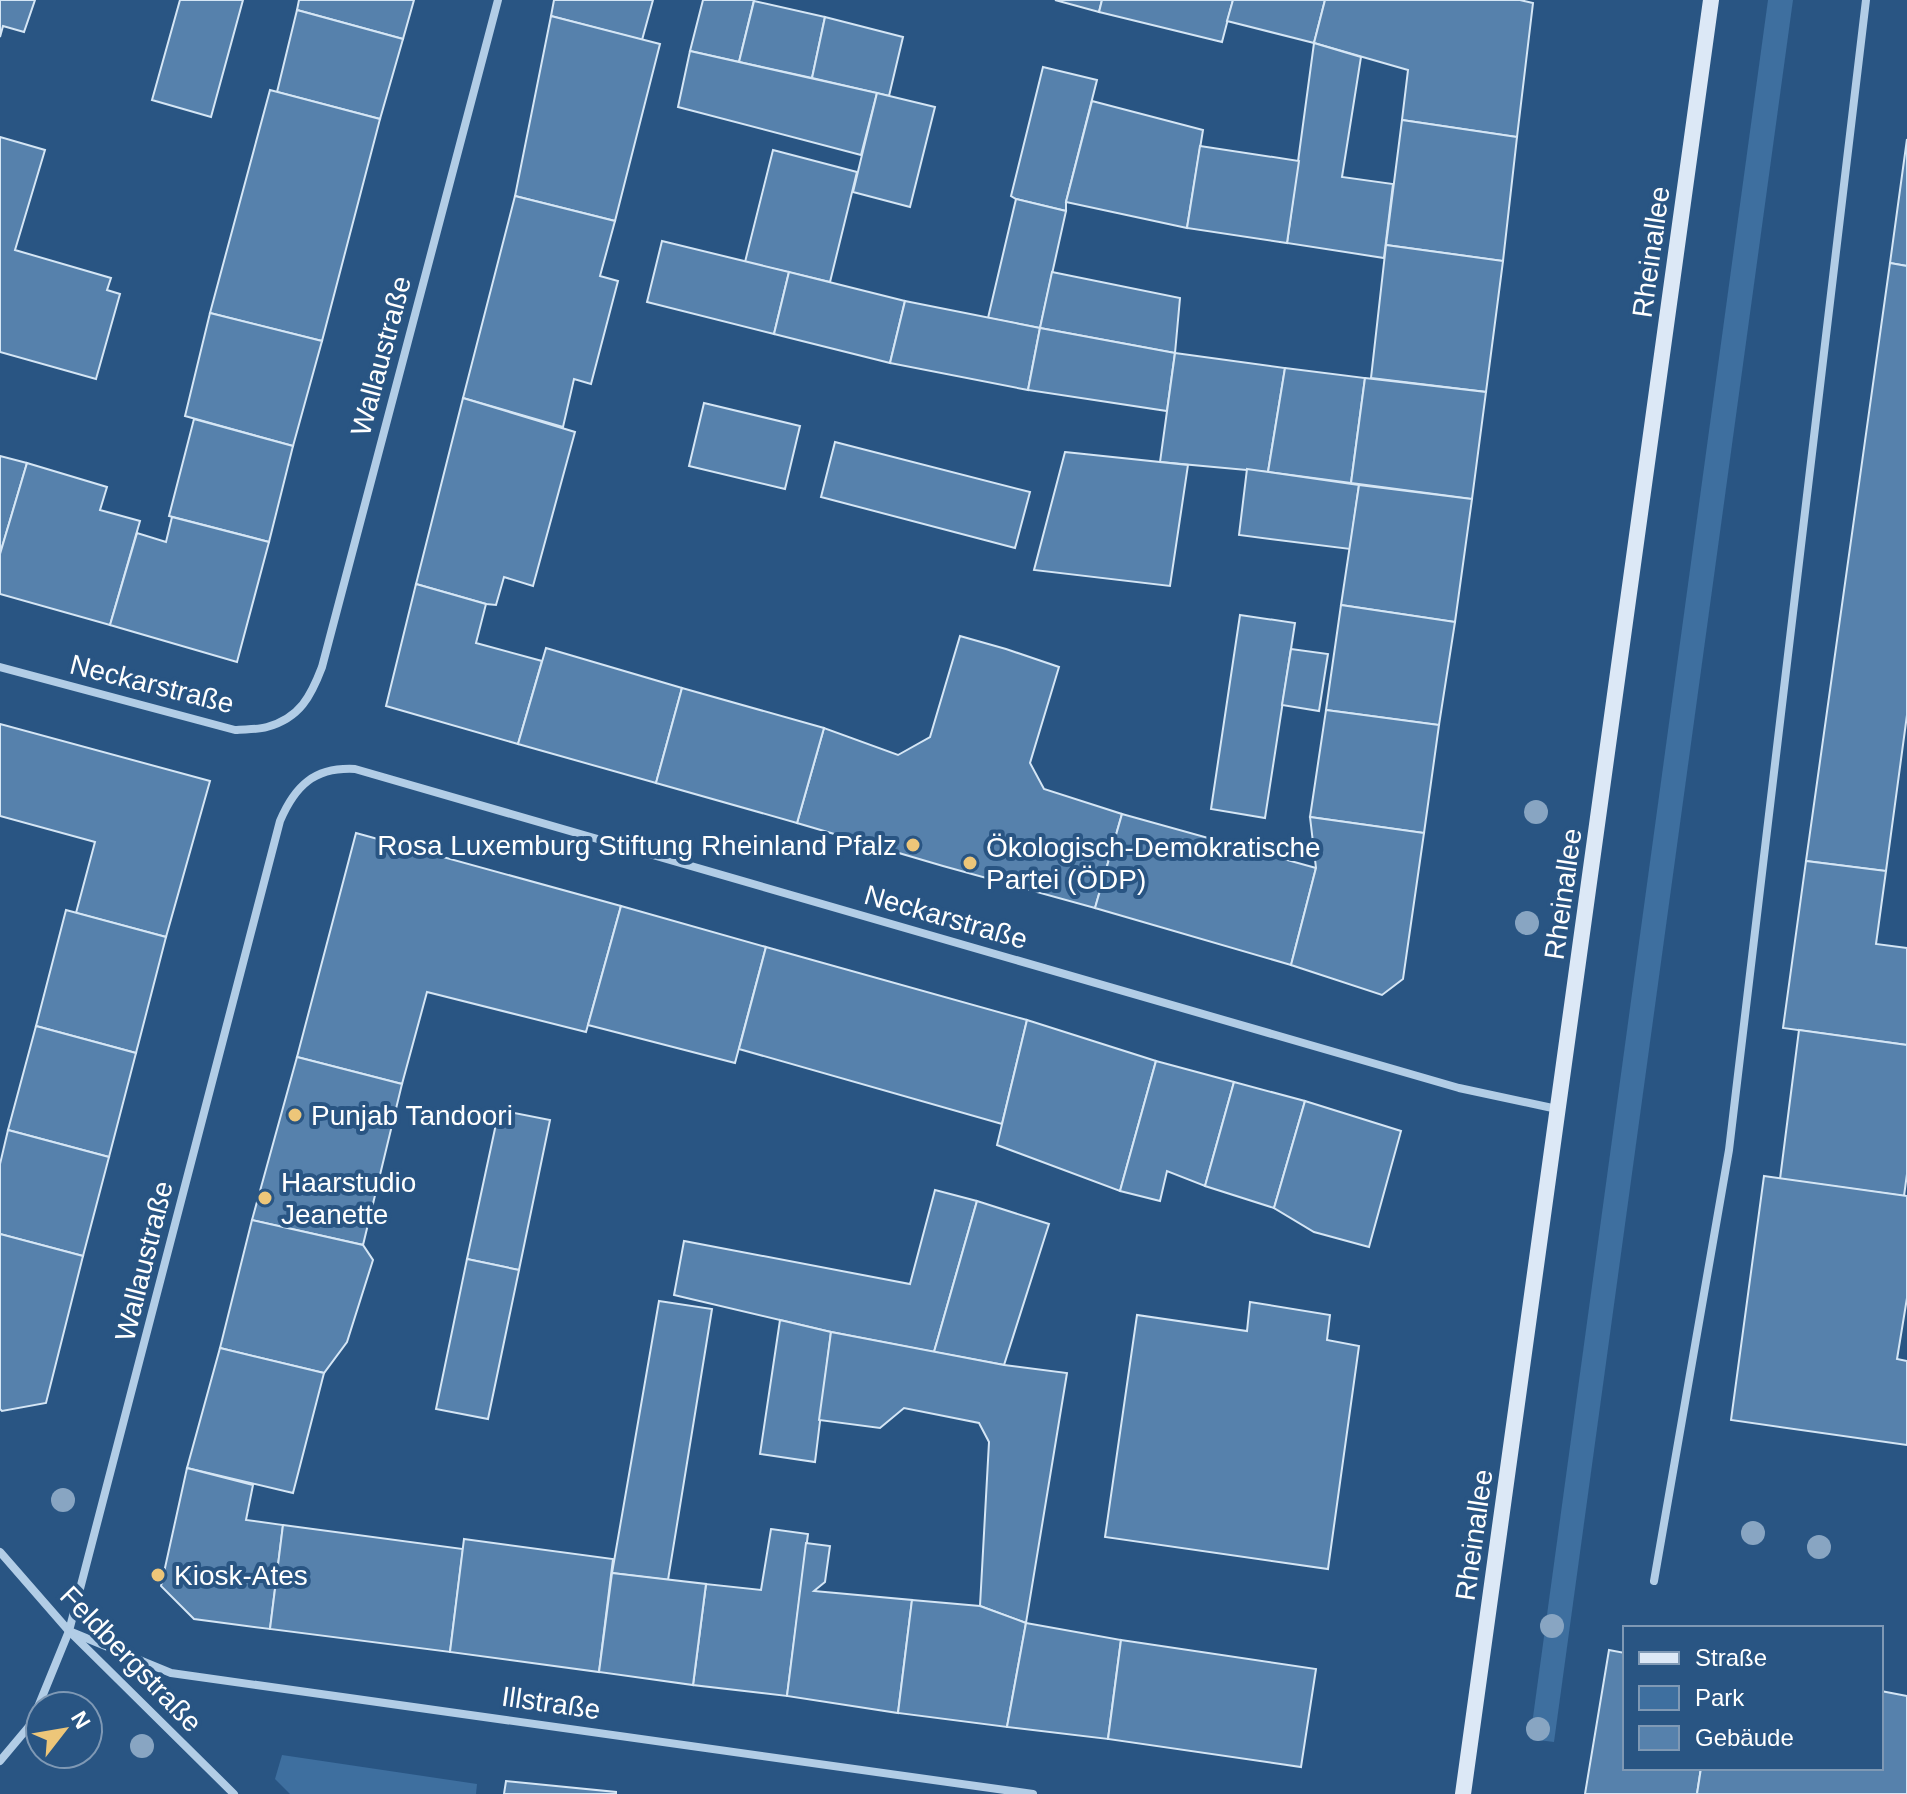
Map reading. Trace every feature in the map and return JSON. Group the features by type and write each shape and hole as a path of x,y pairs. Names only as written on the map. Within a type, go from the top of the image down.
{"main road":[{"name":"Rheinallee","path":"1463,1794 1711,0"}],"street":[{"name":"Wallaustraße","path":"293,715 312,694 322,667 498,0"},
{"path":"1654,1581 1729,1150 1866,0"},
{"name":"Neckarstraße","path":"0,667 235,730 266,727 293,715"},
{"name":"Neckarstraße","path":"322,772 339,768 355,769 1459,1088 1559,1109"},
{"name":"Wallaustraße","path":"0,1761 31,1724 69,1631 280,821 289,800 301,785 322,772"},
{"name":"Feldbergstraße","path":"0,1552 69,1631 234,1794"},
{"name":"Illstraße","path":"69,1631 171,1673 1033,1794"}],"green space":[{"path":"1768,0 1793,0 1554,1742 1530,1739"},
{"path":"282,1755 477,1784 476,1794 290,1794 275,1779"}],"building":[{"path":"0,0 35,0 24,32 3,26 0,37"},
{"path":"180,0 243,0 211,117 152,100"},
{"path":"299,0 414,0 403,39 297,10"},
{"path":"554,0 653,0 642,40 551,16"},
{"path":"703,0 754,0 739,62 690,51"},
{"path":"1055,0 1102,0 1099,12"},
{"path":"1102,0 1233,0 1222,42 1099,12"},
{"path":"1233,0 1325,0 1314,43 1227,21"},
{"path":"1325,0 1520,0 1533,3 1517,137 1402,120 1408,70 1314,43"},
{"path":"754,1 825,17 812,78 739,62"},
{"path":"297,10 403,39 380,119 277,92"},
{"path":"551,16 660,44 615,221 515,196"},
{"path":"825,17 903,37 889,96 812,78"},
{"path":"1314,43 1361,57 1342,177 1393,184 1384,258 1287,243"},
{"path":"690,51 877,93 861,155 678,107"},
{"path":"1043,67 1097,80 1066,211 1011,196"},
{"path":"270,90 380,119 322,341 210,313"},
{"path":"877,93 935,107 910,207 853,192"},
{"path":"1092,101 1203,130 1187,228 1066,202"},
{"path":"1402,120 1517,137 1503,261 1386,245"},
{"path":"0,137 45,150 15,250 111,278 107,290 120,294 96,379 0,352"},
{"path":"1907,139 1907,266 1890,263"},
{"path":"1200,146 1299,161 1287,243 1187,228"},
{"path":"773,150 857,172 830,282 745,262"},
{"path":"515,196 615,221 600,276 618,281 591,384 574,379 563,427 463,398"},
{"path":"1016,199 1066,211 1040,328 988,318"},
{"path":"662,241 789,272 774,334 647,302"},
{"path":"1386,245 1503,261 1486,392 1371,378"},
{"path":"1890,263 1907,266 1907,715 1886,871 1806,861"},
{"path":"789,272 905,301 890,363 774,334"},
{"path":"1052,272 1180,298 1175,353 1040,328"},
{"path":"905,301 1040,328 1028,390 890,363"},
{"path":"210,313 322,341 293,446 185,416"},
{"path":"1040,328 1175,353 1167,411 1028,390"},
{"path":"1175,353 1285,368 1268,472 1160,462"},
{"path":"1285,368 1365,378 1351,483 1268,472"},
{"path":"1365,378 1486,392 1472,499 1351,483"},
{"path":"463,398 575,432 533,586 504,577 496,605 416,584"},
{"path":"704,403 800,426 785,489 689,466"},
{"path":"194,419 293,446 269,542 169,516"},
{"path":"835,442 1030,492 1015,548 821,497"},
{"path":"1065,452 1188,465 1170,586 1034,570"},
{"path":"0,456 27,463 0,554"},
{"path":"27,463 107,487 100,510 140,521 110,625 0,594 0,554"},
{"path":"1247,469 1359,485 1350,549 1239,535"},
{"path":"1359,485 1472,499 1455,622 1341,605"},
{"path":"172,517 269,542 237,662 110,625 137,533 166,542"},
{"path":"416,584 486,604 476,643 542,661 518,744 386,706"},
{"path":"1341,605 1455,622 1439,725 1326,710"},
{"path":"1240,615 1295,623 1265,818 1211,809"},
{"path":"960,636 1059,667 1030,763 1044,789 1122,814 1095,908 797,823 824,728 898,755 930,737"},
{"path":"546,648 682,688 656,783 518,744"},
{"path":"1291,649 1328,654 1319,711 1282,705"},
{"path":"682,688 824,728 797,823 656,783"},
{"path":"1326,710 1439,725 1424,833 1310,817"},
{"path":"0,724 210,781 166,937 76,913 95,842 0,816"},
{"path":"1122,814 1316,868 1291,965 1095,908"},
{"path":"1310,817 1424,833 1403,979 1382,995 1291,965 1316,868"},
{"path":"356,833 621,906 586,1032 427,992 402,1084 297,1057"},
{"path":"1806,861 1886,871 1876,944 1907,948 1907,1045 1783,1028"},
{"path":"621,906 766,947 735,1063 588,1025"},
{"path":"66,910 166,937 136,1053 36,1026"},
{"path":"766,947 1027,1020 1002,1124 739,1049"},
{"path":"1027,1020 1156,1061 1120,1191 997,1145"},
{"path":"36,1026 136,1053 109,1157 8,1130"},
{"path":"1799,1030 1907,1045 1907,1174 1904,1196 1780,1179"},
{"path":"297,1057 402,1084 363,1245 252,1220"},
{"path":"1156,1061 1234,1082 1205,1186 1167,1171 1160,1201 1120,1191"},
{"path":"1234,1082 1305,1101 1274,1208 1205,1186"},
{"path":"1305,1101 1401,1131 1369,1247 1314,1232 1274,1208"},
{"path":"499,1110 550,1120 519,1270 467,1259"},
{"path":"8,1130 109,1157 83,1256 0,1234 0,1164"},
{"path":"1764,1176 1907,1196 1907,1298 1897,1359 1907,1361 1907,1445 1731,1420"},
{"path":"935,1190 977,1201 934,1352 831,1332 674,1295 684,1241 910,1284"},
{"path":"977,1201 1049,1224 1004,1365 934,1352"},
{"path":"252,1220 363,1245 373,1260 347,1342 324,1373 220,1348"},
{"path":"0,1234 83,1256 46,1403 2,1411 0,1409"},
{"path":"467,1259 519,1270 488,1419 436,1409"},
{"path":"659,1301 712,1309 668,1580 612,1573"},
{"path":"1250,1302 1330,1315 1327,1340 1359,1346 1328,1569 1105,1537 1137,1315 1247,1331"},
{"path":"780,1320 831,1332 815,1462 760,1454"},
{"path":"831,1332 1004,1365 1067,1373 1026,1623 980,1606 989,1442 979,1423 904,1408 880,1428 819,1420"},
{"path":"220,1348 324,1373 293,1493 187,1468"},
{"path":"187,1468 253,1485 246,1520 283,1525 270,1629 194,1619 161,1586"},
{"path":"283,1525 463,1549 450,1652 270,1629"},
{"path":"771,1529 808,1534 787,1696 693,1685 706,1584 761,1590"},
{"path":"464,1539 613,1559 599,1672 450,1652"},
{"path":"806,1543 830,1546 825,1582 814,1591 912,1600 898,1713 787,1696"},
{"path":"612,1573 706,1584 693,1685 599,1672"},
{"path":"912,1600 980,1606 1026,1623 1007,1727 898,1713"},
{"path":"1026,1623 1121,1640 1108,1739 1007,1727"},
{"path":"1121,1640 1316,1669 1301,1767 1108,1739"},
{"path":"1609,1650 1623,1653 1623,1770 1701,1770 1697,1794 1585,1794"},
{"path":"1883,1691 1907,1696 1907,1794 1697,1794 1701,1770 1883,1770"},
{"path":"506,1781 616,1792 616,1794 504,1794"}],"place":[{"name":"Rosa Luxemburg Stiftung Rheinland Pfalz","path":"913,845"},
{"name":"Ökologisch-Demokratische Partei (ÖDP)","path":"970,863"},
{"name":"Punjab Tandoori","path":"295,1115"},
{"name":"Haarstudio Jeanette","path":"265,1198"},
{"name":"Kiosk-Ates","path":"158,1575"}]}
